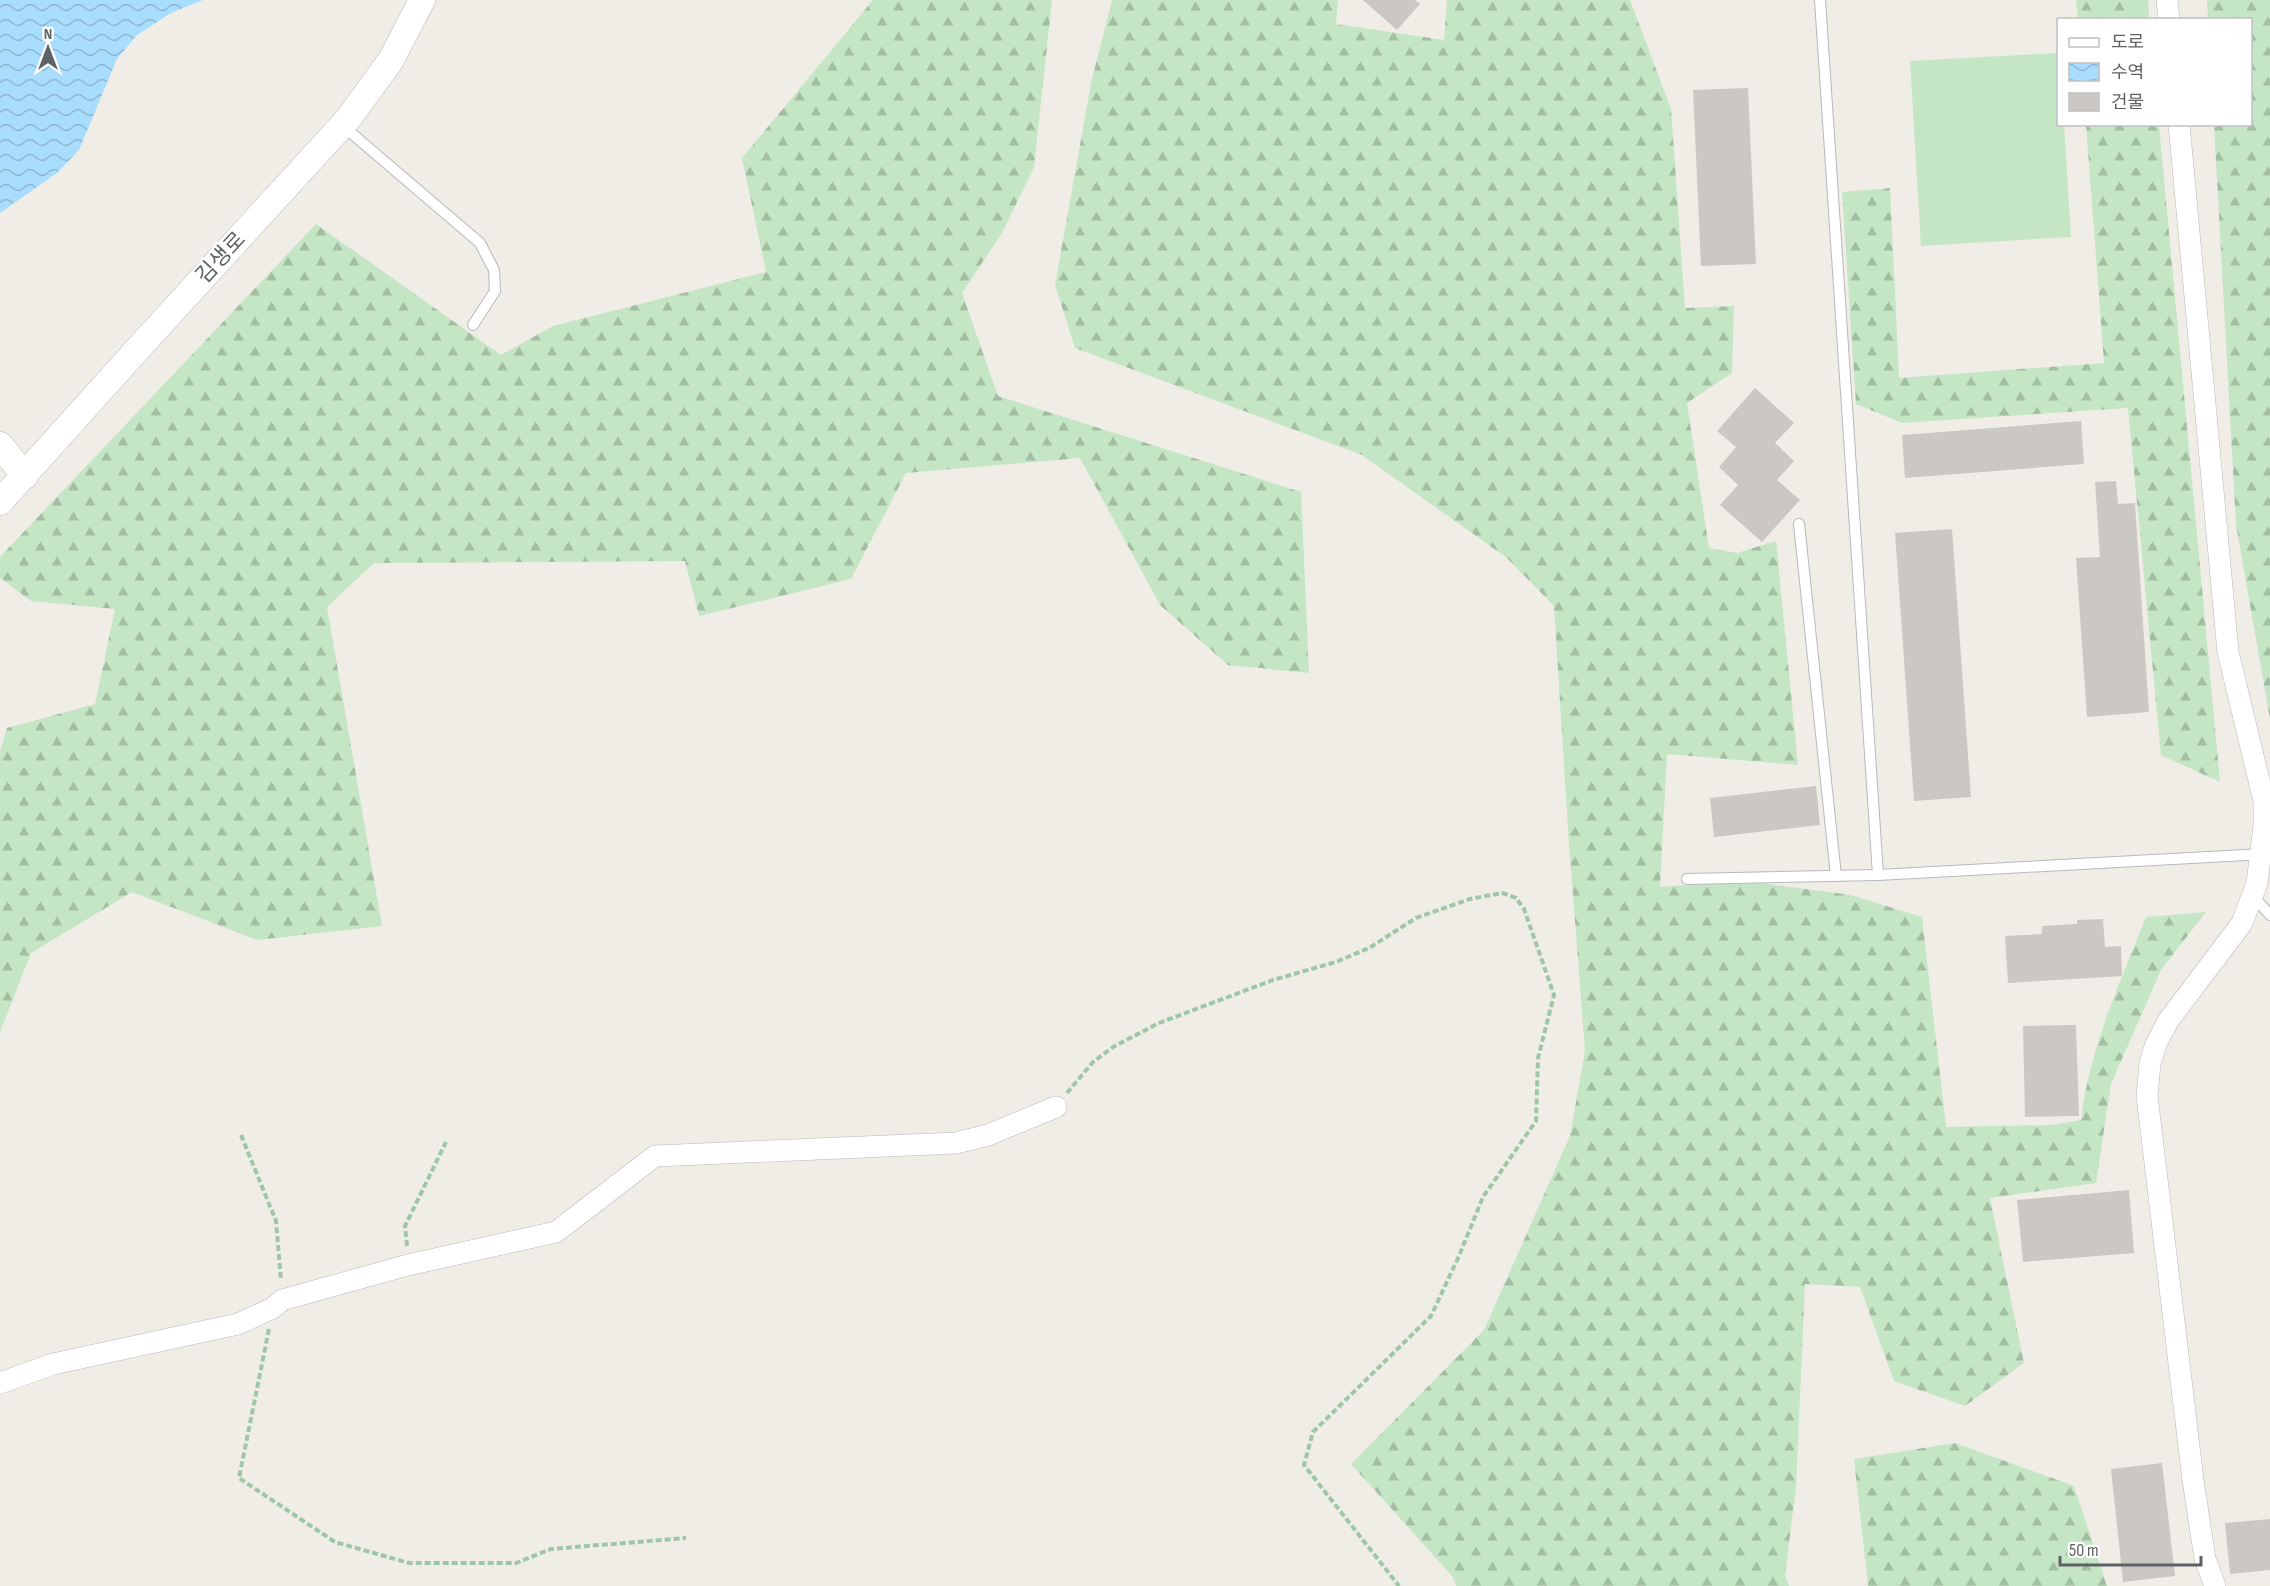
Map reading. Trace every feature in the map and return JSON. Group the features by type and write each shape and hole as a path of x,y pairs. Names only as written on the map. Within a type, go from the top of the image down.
{"street":[{"name":"김생로","path":"0,502 343,125 391,60 422,0"},
{"path":"2167,0 2169,18"},
{"path":"2179,126 2228,652 2264,801 2265,854 2253,896 2242,923 2168,1021 2156,1044 2150,1063 2147,1096 2193,1480 2205,1559 2215,1586"},
{"path":"0,445 25,476"},
{"path":"0,1383 53,1364 238,1324 278,1304 408,1265 556,1232 655,1156 956,1143 988,1134 1056,1107"}],"lane":[{"path":"1820,0 1878,875"},
{"path":"343,125 480,243 494,270 495,291 473,325"},
{"path":"1799,524 1836,876"},
{"path":"1687,879 1878,875 2265,854"},
{"path":"2253,896 2270,915"}],"path":[{"path":"1056,1107 1093,1062 1113,1047 1159,1023 1273,980 1336,962 1369,948 1416,918 1470,899 1502,892 1516,898 1524,909 1554,995 1538,1058 1536,1121 1483,1197 1431,1316 1313,1431 1304,1465 1399,1586"},
{"path":"241,1135 276,1221 278,1304 239,1478 335,1542 409,1563 516,1563 551,1549 686,1538"},
{"path":"408,1265 405,1226 446,1142"}],"green space":[{"path":"873,0 1052,0 1034,167 1002,233 962,293 998,396 1301,492 1309,673 1228,665 1160,605 1080,458 906,473 851,579 699,616 685,561 374,563 327,607 382,926 257,940 132,892 31,953 0,1032 0,751 7,728 95,704 115,609 31,601 0,578 0,557 316,224 501,355 553,326 766,272 742,158"},
{"path":"1112,0 1338,0 1336,24 1444,40 1447,0 1630,0 1671,109 1685,308 1734,306 1732,373 1687,403 1709,548 1737,553 1776,541 1798,765 1667,754 1660,887 1746,881 1851,895 1922,917 1946,1127 2052,1125 2081,1120 2098,1042 2146,917 2206,912 2161,970 2111,1084 2096,1183 1990,1198 2024,1363 1965,1406 1894,1381 1860,1287 1805,1284 1796,1487 1785,1575 1789,1586 1456,1586 1453,1577 1351,1464 1484,1330 1570,1136 1585,1051 1554,606 1507,558 1362,455 1075,348 1055,285 1091,83"},
{"path":"2076,0 2148,0 2149,18 2078,18"},
{"path":"2207,0 2270,0 2270,719 2236,525 2214,126 2252,126 2252,18 2208,18"},
{"path":"2057,53 2057,126 2064,126 2071,237 1921,246 1910,61"},
{"path":"2086,126 2159,126 2220,782 2161,755 2128,408 1902,423 1856,404 1842,192 1890,188 1899,378 2104,363"},
{"path":"1955,1443 2074,1486 2107,1586 1868,1586 1854,1459"}],"water":[{"path":"0,0 203,0 171,13 137,35 117,59 79,150 57,173 0,213"}],"building":[{"path":"1363,0 1415,0 1420,4 1397,30"},
{"path":"1748,88 1756,264 1701,266 1693,90"},
{"path":"1755,388 1794,423 1775,443 1794,461 1777,480 1800,500 1762,542 1720,505 1738,485 1719,467 1736,447 1717,431"},
{"path":"2081,421 2084,464 1905,478 1902,435"},
{"path":"2116,481 2118,504 2135,503 2149,712 2087,717 2076,558 2100,557 2095,482"},
{"path":"1952,529 1971,797 1914,801 1895,533"},
{"path":"1816,786 1820,825 1714,837 1710,798"},
{"path":"2103,919 2105,947 2121,946 2122,976 2008,983 2005,936 2042,934 2042,926 2077,924 2077,920"},
{"path":"2076,1025 2079,1116 2025,1117 2023,1026"},
{"path":"2129,1190 2134,1253 2023,1262 2017,1200"},
{"path":"2162,1463 2175,1576 2123,1582 2111,1469"},
{"path":"2270,1519 2270,1570 2230,1574 2225,1523"}]}
